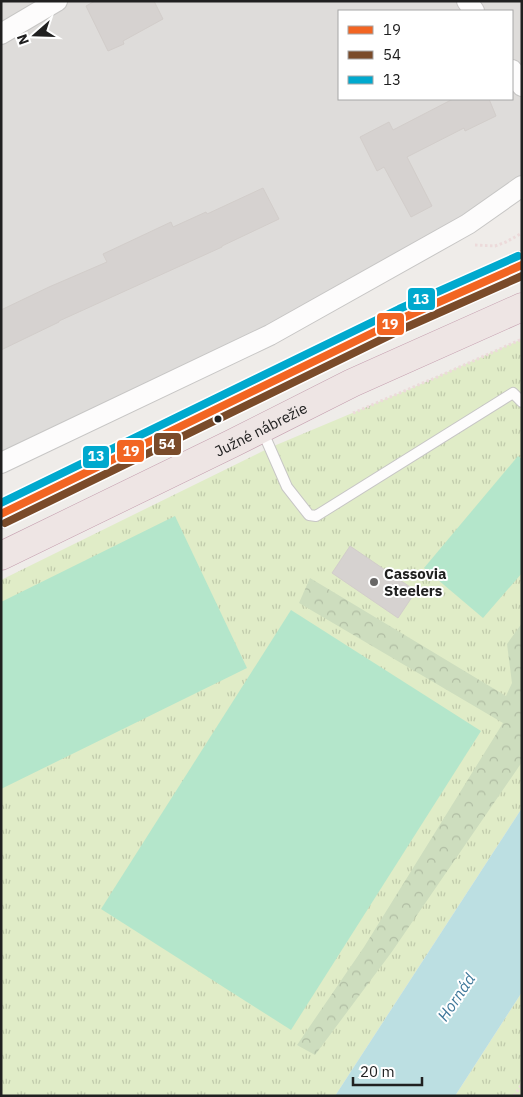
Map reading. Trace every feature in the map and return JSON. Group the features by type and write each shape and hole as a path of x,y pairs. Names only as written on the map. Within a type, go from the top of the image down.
{"highway":[{"path":"1,514 402,318 522,265"},
{"name":"Južné nábrežie","path":"1,556 352,383 522,307"}],"street":[{"path":"1,34 56,1"},
{"path":"513,72 522,86"},
{"path":"1,463 270,335 468,224 522,186"}],"lane":[{"path":"261,429 287,487 309,514 316,516 513,393 522,402"}],"path":[{"path":"349,415 522,339"},
{"path":"514,1096 522,1084"}],"shaded area":[{"path":"1,1 522,1 522,186 468,224 1,463"}],"green space":[{"path":"522,339 522,808 335,1096 1,1096 1,580 269,448"},
{"path":"518,456 522,459 522,573 483,618 424,568"},
{"path":"175,516 247,668 1,789 1,602"},
{"path":"310,578 506,696 512,683 507,644 522,623 522,762 391,953 315,1055 297,1045 364,947 503,723 299,603"},
{"path":"291,610 481,731 291,1030 101,909"},
{"path":"522,992 522,1096 455,1096"}],"water":[{"name":"Hornád","path":"522,808 522,992 455,1096 335,1096"}],"building":[{"path":"95,1 154,1 163,19 123,41 124,44 108,51 86,6"},
{"path":"451,100 489,100 496,116 465,131 464,128 407,157 432,206 411,217 384,167 377,171 360,137 389,122 393,130"},
{"path":"263,188 279,219 59,321 1,350 1,310 107,262 103,254 171,222 173,227 206,212 207,214"},
{"name":"Cassovia Steelers","path":"350,546 416,591 398,618 332,573"}],"transit line":[{"name":"13","path":"1,503 399,309 518,256"},
{"name":"19","path":"1,514 403,318 522,265"},
{"name":"54","path":"5,523 407,327 522,276"}],"place":[{"name":"Cassovia Steelers","path":"374,582"}]}
